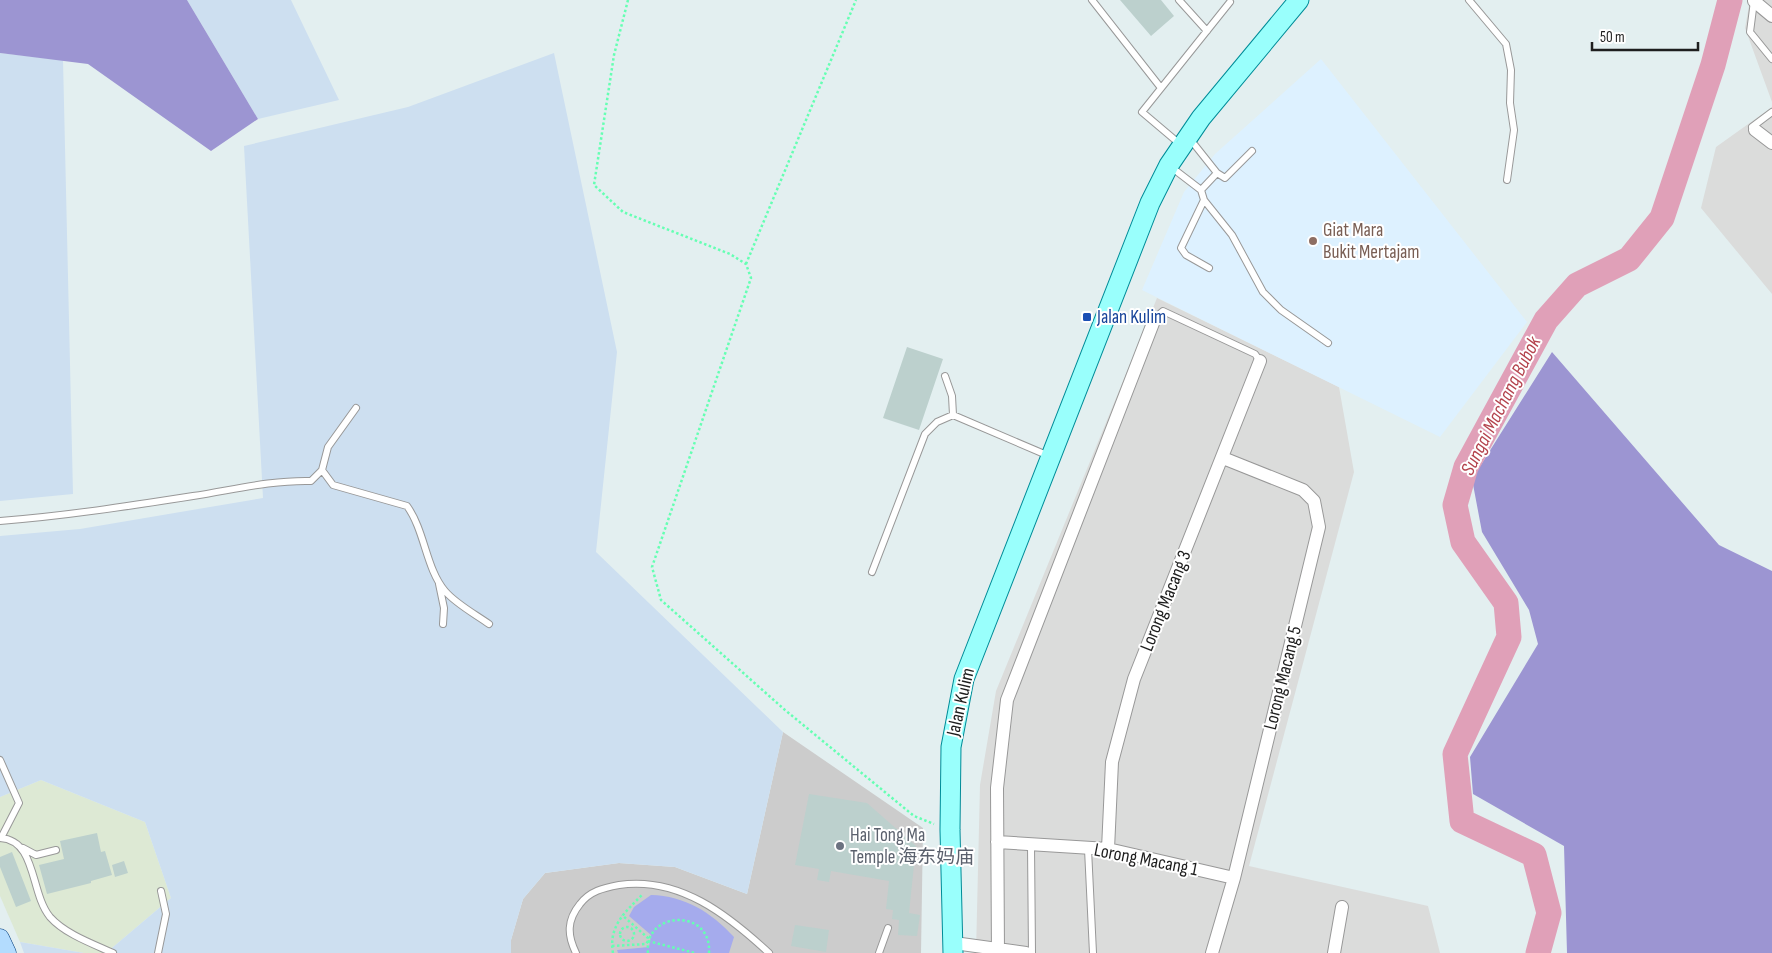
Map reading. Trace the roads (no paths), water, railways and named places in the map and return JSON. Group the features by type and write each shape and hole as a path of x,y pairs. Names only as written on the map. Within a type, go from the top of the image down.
{"main road":[{"path":"1283,18 1292,0"},
{"path":"1283,18 1299,0"},
{"name":"Jalan Kulim","path":"953,948 950,830 951,747 964,679 1150,203 1169,165 1185,141 1283,18"},
{"path":"0,938 7,953"}],"street":[{"path":"1754,1 1772,16"},
{"path":"1755,130 1772,143"},
{"path":"998,951 997,788 1007,700 1155,318"},
{"name":"Lorong Macang 3","path":"1108,849 1112,762 1134,679 1260,362"},
{"name":"Lorong Macang 5","path":"1212,953 1234,878 1319,526 1314,501 1303,490 1223,458"},
{"name":"Lorong Macang 1","path":"997,842 1031,846 1108,849 1234,878"},
{"path":"1334,953 1342,907"},
{"path":"953,948 1026,953"}],"lane":[{"path":"1092,0 1161,88"},
{"path":"1179,0 1207,31"},
{"path":"1469,0 1506,44 1511,70 1510,103 1514,130 1506,180"},
{"path":"1754,1 1750,32 1772,59"},
{"path":"1230,2 1142,112 1185,141 1217,173 1225,178 1252,152"},
{"path":"1755,130 1752,127 1772,112"},
{"path":"1169,165 1201,190 1204,200 1232,235 1263,292 1281,310 1328,343"},
{"path":"1201,190 1217,173"},
{"path":"1204,200 1181,248 1186,256 1209,268"},
{"path":"1155,318 1163,312 1255,354 1260,362"},
{"path":"945,376 952,396 954,414"},
{"path":"0,521 50,517 196,496 249,484 311,481 322,470 328,447 356,408"},
{"path":"872,572 924,434 937,422 954,414 1050,456"},
{"path":"322,470 333,485 407,506 414,516 437,578 444,608 443,624"},
{"path":"437,578 446,592 489,624"},
{"path":"0,760 19,803 0,838 8,838 36,855 56,850"},
{"path":"1031,846 1032,953"},
{"path":"23,848 30,864 39,900 51,918 88,942 113,953"},
{"path":"1088,849 1093,953"},
{"path":"576,953 571,943 568,926 576,909 586,895 605,887 627,884 664,886 698,898 743,928 769,953"},
{"path":"158,953 166,914 161,891"},
{"path":"880,953 888,928"}],"waterway":[{"name":"Sungai Machang Bubok","path":"1538,953 1549,913 1534,855 1462,821 1455,754 1509,637 1506,603 1463,542 1455,505 1466,467 1546,320 1577,285 1629,259 1662,218 1713,65 1730,0"}],"place":[{"name":"Giat Mara Bukit Mertajam","path":"1313,241"},
{"name":"Jalan Kulim","path":"1087,317"},
{"name":"Hai Tong Ma Temple 海东妈庙","path":"840,846"}]}
